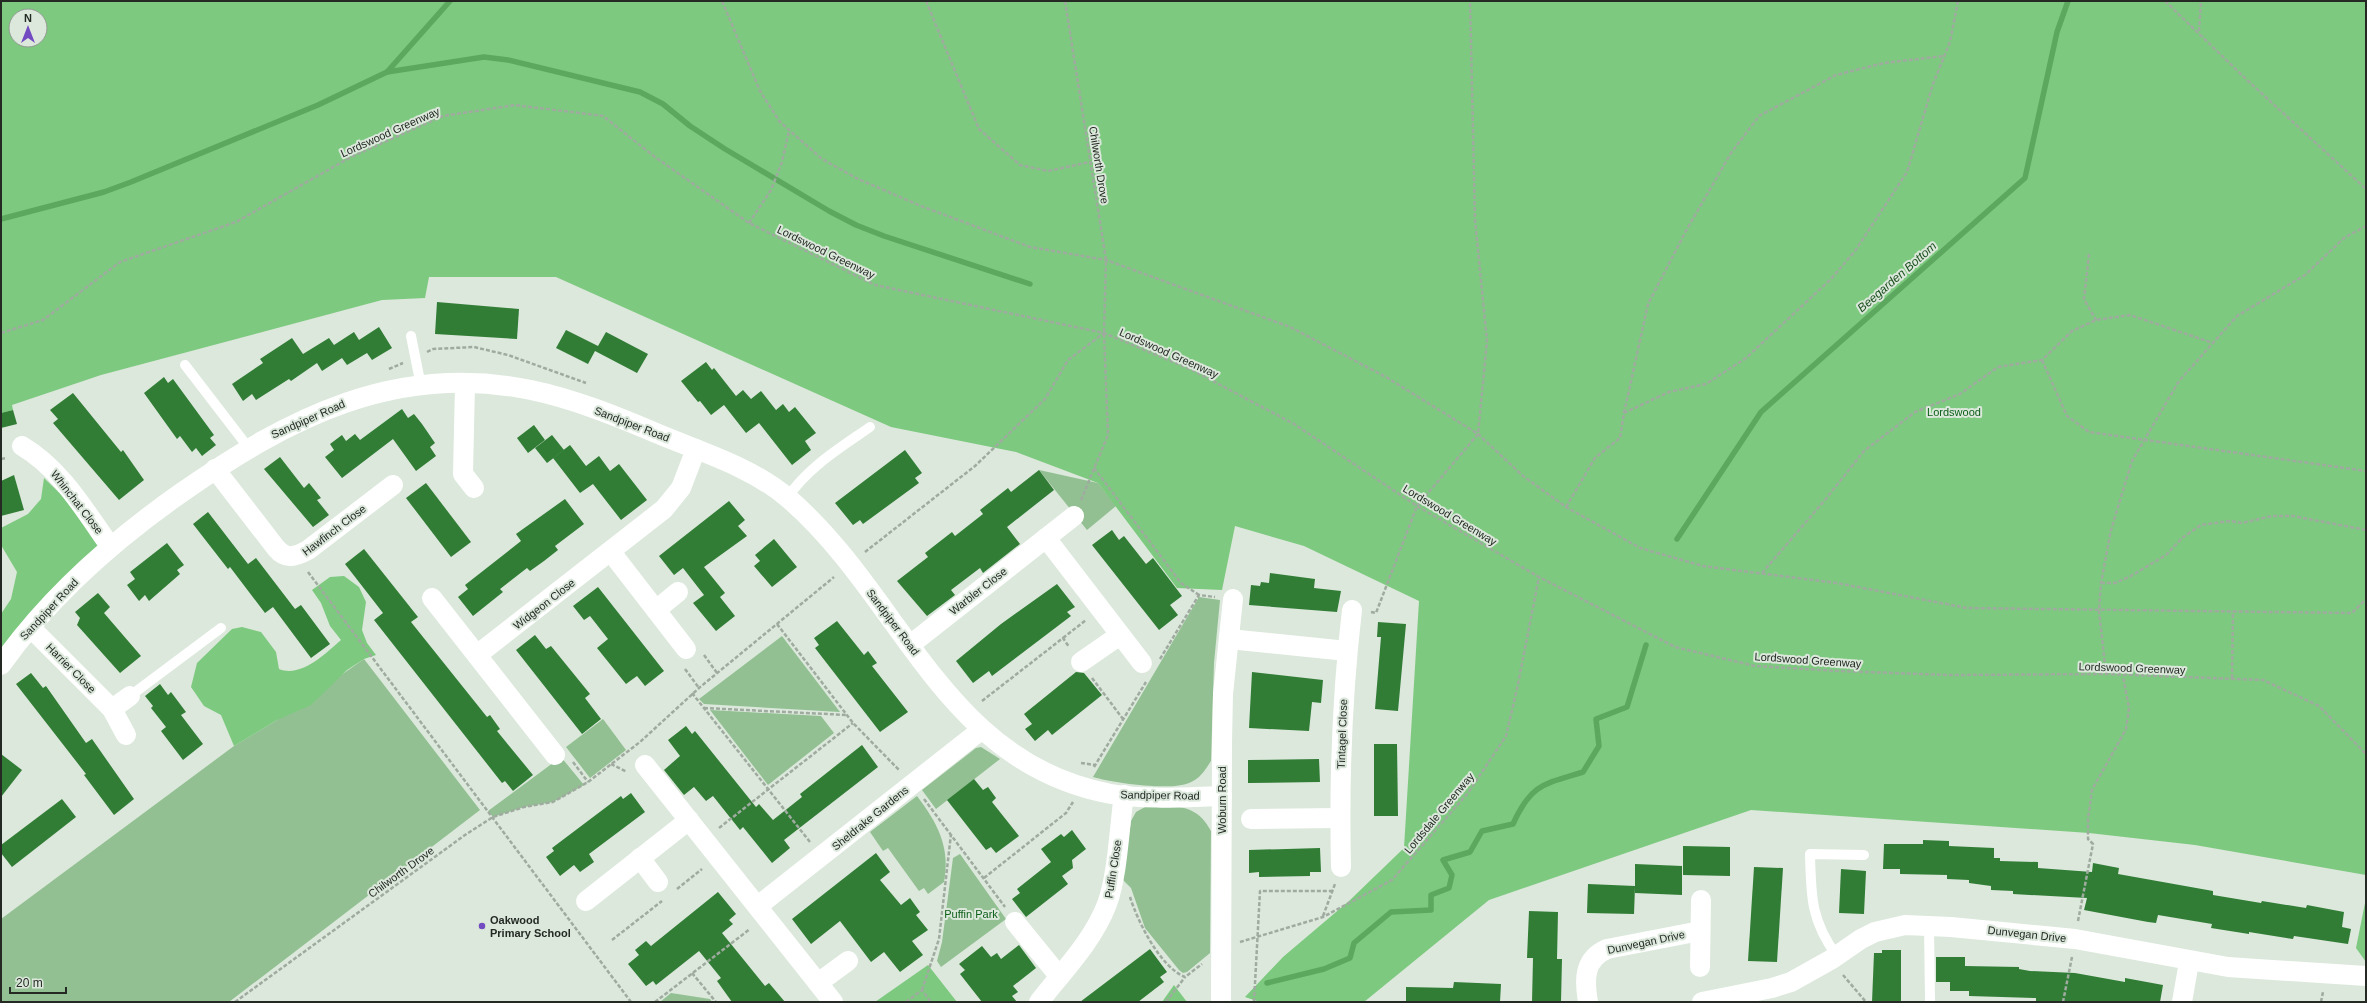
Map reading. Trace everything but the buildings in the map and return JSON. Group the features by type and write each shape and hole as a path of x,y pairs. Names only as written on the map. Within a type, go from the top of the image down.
{"street":[{"name":"Sandpiper Road","path":"1,665 31,628 77,578 110,546 215,469 248,447 338,405 375,393 421,386 465,384 495,385 549,395 624,419 758,477 787,498 813,523 849,564 910,645 965,714 981,730 1007,751 1031,765 1057,778 1082,786 1124,795 1168,797 1222,796"},
{"path":"465,384 463,474 474,488"},
{"name":"Whinchat Close","path":"22,446 33,452 58,475 110,546"},
{"name":"Widgeon Close","path":"477,655 611,552 674,500 687,475 696,449"},
{"name":"Hawfinch Close","path":"215,469 281,554 289,557 297,556 308,550 393,485"},
{"name":"Warbler Close","path":"910,645 1074,516"},
{"path":"1046,538 1120,635 1150,667"},
{"path":"611,552 686,649"},
{"path":"656,610 678,592"},
{"path":"432,598 555,754"},
{"name":"Woburn Road","path":"1221,1002 1223,694 1232,599"},
{"name":"Tintagel Close","path":"1341,867 1341,739 1347,651 1352,610"},
{"name":"Harrier Close","path":"31,628 112,708 126,735"},
{"path":"1081,662 1120,635"},
{"path":"1229,639 1347,651"},
{"path":"112,708 130,696"},
{"name":"Sheldrake Gardens","path":"762,911 821,856 981,730"},
{"path":"645,764 833,1002"},
{"name":"Puffin Close","path":"1039,1002 1080,950 1098,924 1107,904 1113,880 1124,795"},
{"path":"1251,819 1340,818"},
{"path":"586,901 689,820"},
{"path":"640,858 658,882"},
{"name":"Dunvegan Drive","path":"1700,967 1701,900"},
{"path":"1015,922 1059,976"},
{"name":"Dunvegan Drive","path":"1702,1002 1772,995 1875,932 1905,925 1929,925 2075,940 2189,962 2228,967 2366,976"},
{"name":"Dunvegan Drive","path":"1588,1002 1585,979 1588,967 1597,953 1607,949 1700,931"},
{"path":"818,983 848,961"},
{"path":"2182,1002 2189,962"}],"lane":[{"path":"411,336 421,386"},
{"path":"185,365 248,447"},
{"path":"787,498 798,483 814,468 870,427"},
{"path":"130,696 221,628"},
{"path":"1834,958 1816,920 1810,854 1864,855"},
{"path":"1929,925 1930,1002"}],"path":[{"path":"722,1 760,91 780,122 822,159 858,179 921,206 1030,247 1106,260 1290,327 1386,377 1478,434 1523,476 1566,507 1640,548 1703,566 1837,583 1967,608 2099,611 2352,613 2366,599"},
{"path":"926,1 979,129 1020,165 1048,171 1090,162"},
{"name":"Chilworth Drove","path":"1065,1 1106,260 1104,333 1108,435 1074,516"},
{"path":"1352,610 1376,613 1417,506 1478,434 1487,340 1475,220 1470,1"},
{"path":"1624,413 1669,392 1706,384 1746,358 1831,279 1855,251 1907,172 1933,84 1950,42 1958,1"},
{"path":"2165,1 2199,32 2246,79 2366,189"},
{"path":"2199,32 2201,1"},
{"path":"1566,507 1595,458 1620,438 1648,304 1687,229 1731,153 1759,116 1836,76 1884,63 1944,56"},
{"name":"Lordswood Greenway","path":"1,333 43,320 120,262 236,222 352,156 443,116 515,105 603,116 655,157 749,223 875,285 1104,333 1192,370 1294,424 1417,506 1539,577 1674,647 1755,666 1949,675 2106,674 2123,676 2263,680 2319,706 2366,754"},
{"path":"749,223 771,190 782,162 789,131"},
{"path":"2106,674 2099,611 2101,583 2111,530 2127,476 2132,461 2145,438 2179,381 2237,316 2305,275 2344,238 2366,226"},
{"path":"2089,254 2084,299 2096,320"},
{"path":"1762,574 1825,500 1864,451 1915,412 1960,394 1998,367 2042,360 2072,331 2096,320 2130,314 2213,343"},
{"path":"2042,360 2066,416 2089,432 2145,438 2366,471"},
{"path":"1094,468 1181,583 1199,595 1232,599"},
{"path":"2101,583 2115,583 2131,576 2166,555 2182,538 2201,525 2230,521 2242,523 2272,516 2293,516 2366,530"},
{"path":"297,556 325,597 493,817 631,1002"},
{"name":"Lordsdale Greenway","path":"1222,948 1323,917 1392,880 1468,793 1506,736 1517,689 1539,577"},
{"path":"984,878 1066,813 1123,719 1150,667 1199,595"},
{"path":"965,714 1100,610"},
{"path":"2232,678 2233,611"},
{"path":"1063,638 1123,719"},
{"path":"2063,1002 2093,844 2088,839 2092,790 2126,728 2129,708 2123,676"},
{"path":"692,694 821,856"},
{"path":"704,708 847,715"},
{"path":"704,839 769,790 853,723"},
{"name":"Chilworth Drove","path":"236,1002 465,835 493,817 524,807 554,802 588,782"},
{"path":"906,1002 922,990 939,938 951,833"},
{"path":"1323,917 1341,867"},
{"path":"1113,880 1127,888 1143,931 1177,974 1186,977"},
{"path":"1254,1002 1259,936 1260,891 1333,891"},
{"path":"655,1002 692,973 762,911"},
{"path":"1166,1002 1186,977 1222,948"},
{"path":"1834,958 1866,1002"},
{"path":"692,973 716,1002"},
{"path":"922,990 931,1002"}],"green space":[{"name":"Lordswood","path":"1,1 2366,1 2366,875 2195,845 2089,833 1751,810 1489,900 1364,1002 1260,1002 1245,997 1283,957 1349,901 1404,848 1419,601 1304,546 1235,526 1222,590 1177,588 1098,483 1016,452 891,427 556,277 429,277 425,298 382,300 101,375 12,405 13,410 1,413"},
{"path":"1039,470 1098,483 1116,506 1087,530"},
{"path":"44,478 80,513 99,547 1,650 1,614 11,599 17,572 1,545 1,528 28,514 41,499"},
{"path":"344,576 359,587 366,602 362,630 367,643 376,655 364,659 347,670 311,705 277,720 234,746 221,715 204,706 191,687 197,663 232,629 242,627 261,632 276,652 279,669 287,671 296,670 312,663 328,652 341,640 330,626 321,603 312,590 330,577"},
{"path":"1199,597 1220,600 1214,663 1211,761 1202,774 1196,779 1181,785 1142,785 1114,782 1093,777"},
{"path":"782,636 840,712 704,704 699,699"},
{"path":"364,659 480,810 229,1002 1,1002 1,919 234,746 277,720"},
{"path":"710,710 821,716 834,733 768,785"},
{"path":"603,719 626,750 590,778 566,747"},
{"path":"981,747 1000,759 936,809 922,790 976,748"},
{"path":"561,757 584,785 553,802 524,807 493,817 488,811"},
{"path":"917,796 931,816 941,836 946,858 944,882 928,894 924,888 919,891 888,848 883,851 870,832"},
{"path":"1145,807 1174,807 1190,810 1205,821 1211,831 1210,953 1187,972 1183,973 1145,928 1131,888 1123,880 1131,821 1136,812"},
{"name":"Puffin Park","path":"960,854 1006,919 941,967 937,961 942,942 953,858"},
{"path":"2366,898 2366,962 2356,948"},
{"path":"928,965 957,1002 875,1002"},
{"path":"1174,985 1187,1002 1162,1002"},
{"path":"671,993 710,999 712,1002 660,1002"}],"waterway":[{"path":"387,72 450,1"},
{"name":"Beegarden Bottom","path":"1677,539 1761,412 2025,178 2057,32 2068,1"},
{"path":"1,219 104,192 131,182 318,105 387,72 484,57 508,60 640,92 663,104 690,126 725,149 829,211 856,225 884,236 1030,284"},
{"name":"Beegarden Bottom","path":"1267,983 1324,969 1350,958 1354,943 1391,912 1431,910 1431,895 1449,888 1452,875 1443,860 1470,852 1482,831 1513,824 1526,801 1540,788 1548,783 1583,772 1599,746 1596,719 1627,707 1646,645"}],"place":[{"name":"Oakwood Primary School","path":"482,926"}]}
